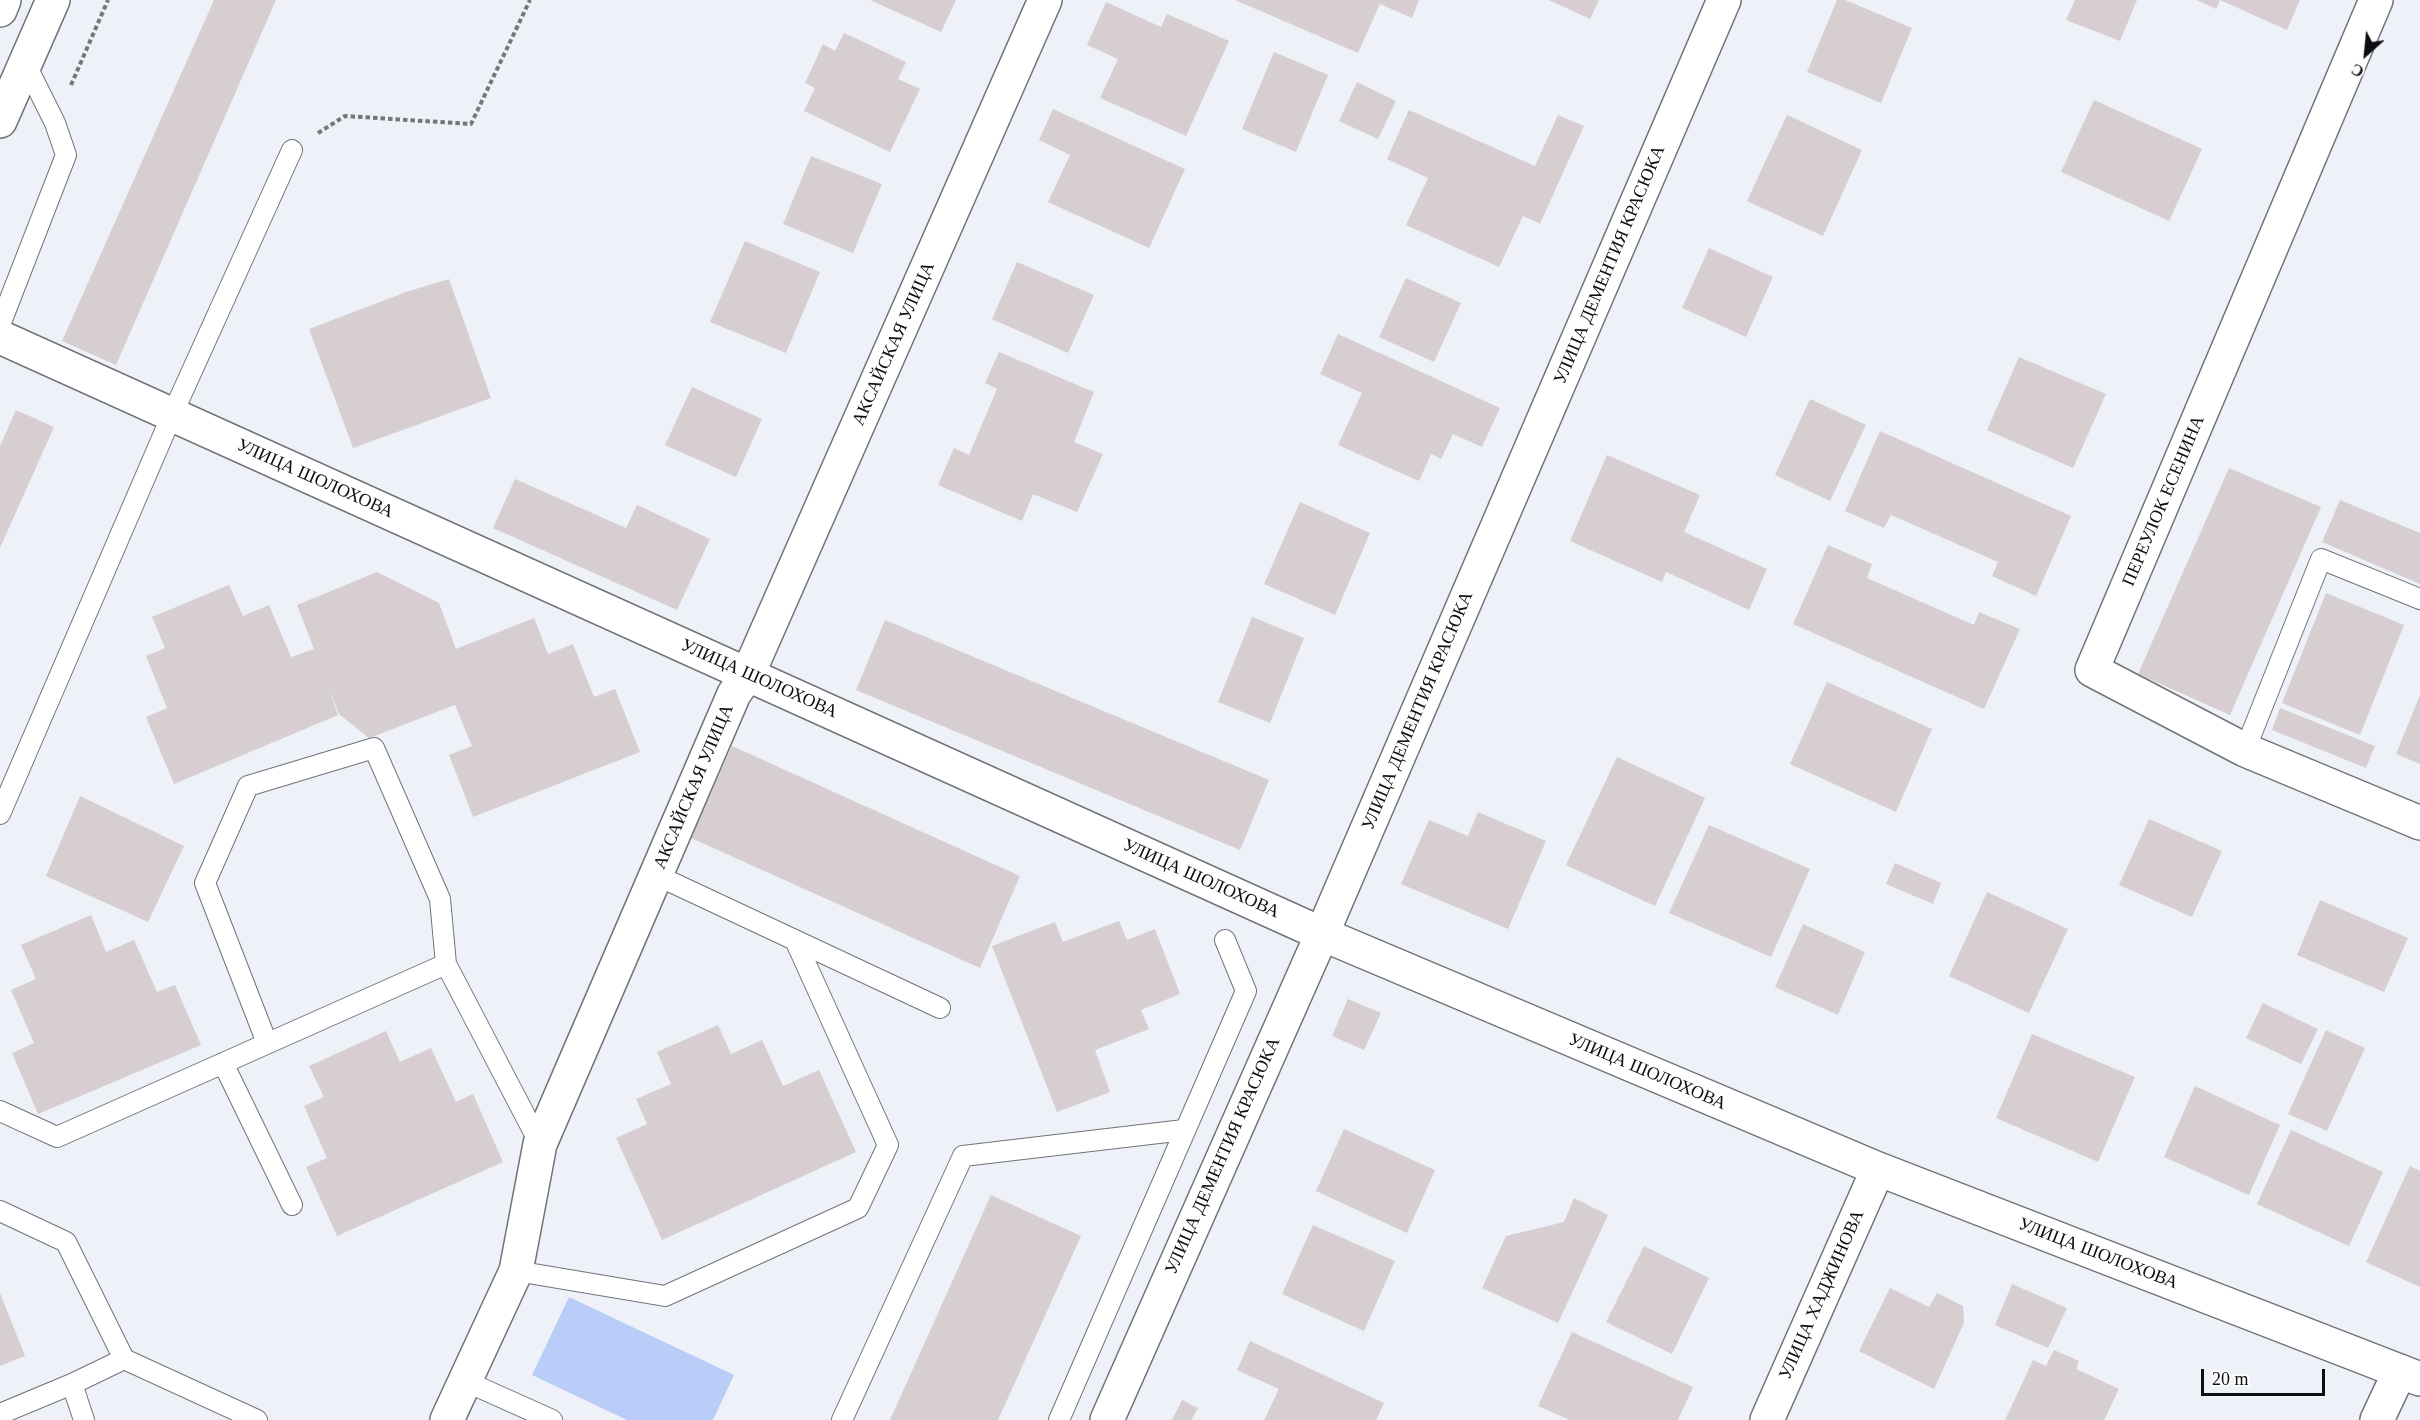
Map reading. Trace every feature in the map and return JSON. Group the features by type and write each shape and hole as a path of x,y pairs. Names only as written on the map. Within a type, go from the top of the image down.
{"street":[{"path":"0,10 4,0"},
{"path":"0,121 52,0"},
{"name":"АКСАЙСКАЯ УЛИЦА","path":"447,1420 516,1271 540,1144 734,694 748,674 1045,0"},
{"name":"УЛИЦА ДЕМЕНТИЯ КРАСЮКА","path":"1107,1420 1322,934 1724,0"},
{"name":"ПЕРЕУЛОК ЕСЕНИНА","path":"2376,0 2092,670 2245,750 2420,823"},
{"name":"УЛИЦА ШОЛОХОВА","path":"0,338 1322,934 1878,1169 2410,1375"},
{"name":"УЛИЦА ХАДЖИНОВА","path":"1767,1420 1878,1169"},
{"path":"2378,1420 2410,1375"}],"lane":[{"path":"0,325 66,155 55,123 25,63"},
{"path":"0,814 172,415 292,150"},
{"path":"2245,750 2321,559 2420,599"},
{"path":"267,1043 205,883 248,786 374,748 440,899 446,964 540,1144"},
{"path":"656,875 940,1008"},
{"path":"516,1271 665,1296 858,1208 888,1145 795,940"},
{"path":"1059,1420 1246,991 1225,940"},
{"path":"0,1110 57,1137 446,964"},
{"path":"223,1063 292,1205"},
{"path":"842,1420 963,1156 1184,1130"},
{"path":"0,1211 66,1242 124,1359 257,1420"},
{"path":"0,1414 124,1359"},
{"path":"465,1382 552,1420"},
{"path":"72,1384 84,1420"}],"path":[{"path":"292,150 345,116 471,124 530,0"}],"shaded area":[{"path":"569,1297 734,1375 713,1420 627,1420 532,1375"}],"building":[{"path":"214,0 276,0 116,365 62,341"},
{"path":"870,0 956,0 941,32"},
{"path":"1235,0 1419,0 1412,18 1380,4 1358,53"},
{"path":"1549,0 1599,0 1590,19"},
{"path":"1837,0 1845,0 1912,28 1881,103 1807,72"},
{"path":"2075,0 2137,0 2120,41 2066,20"},
{"path":"2197,0 2220,0 2216,9"},
{"path":"2220,0 2300,0 2287,30"},
{"path":"1106,2 1161,27 1167,14 1229,41 1186,136 1100,98 1118,59 1087,45"},
{"path":"844,33 906,62 898,79 920,89 890,152 804,111 815,88 805,83 823,44 835,51"},
{"path":"1274,52 1328,75 1296,152 1242,129"},
{"path":"1357,82 1396,101 1378,139 1339,121"},
{"path":"2094,100 2202,149 2169,221 2061,172"},
{"path":"1053,109 1185,169 1149,248 1048,202 1070,155 1039,140"},
{"path":"1409,110 1535,166 1558,115 1584,126 1540,224 1523,216 1499,267 1406,225 1428,178 1387,159"},
{"path":"1787,115 1862,150 1823,236 1747,201"},
{"path":"811,156 882,184 853,253 783,224"},
{"path":"745,241 820,272 786,353 710,322"},
{"path":"1709,248 1773,277 1746,337 1682,308"},
{"path":"1017,262 1094,295 1068,353 992,319"},
{"path":"1406,278 1461,303 1434,362 1379,337"},
{"path":"449,279 491,398 353,448 309,329 406,292"},
{"path":"1338,334 1500,408 1482,447 1453,434 1441,459 1431,454 1419,481 1338,445 1362,393 1320,374"},
{"path":"999,352 1094,392 1074,442 1103,454 1077,512 1033,494 1022,521 938,485 954,448 969,455 997,389 985,383"},
{"path":"2019,357 2106,394 2073,468 1987,430"},
{"path":"692,387 762,419 736,477 665,445"},
{"path":"1810,399 1866,425 1830,501 1775,475"},
{"path":"16,410 54,427 0,548 0,446"},
{"path":"1880,431 2071,516 2036,596 1992,576 1998,562 1891,515 1884,528 1845,511"},
{"path":"1607,455 1700,495 1684,532 1767,569 1749,610 1666,572 1662,582 1570,541"},
{"path":"2229,468 2321,507 2230,715 2138,674"},
{"path":"515,479 626,528 637,505 710,539 677,610 493,528"},
{"path":"2340,500 2420,533 2420,584 2322,542"},
{"path":"1300,502 1370,533 1335,615 1264,584"},
{"path":"1828,545 1872,564 1867,578 1974,625 1979,612 2020,629 1984,709 1793,624"},
{"path":"377,572 439,603 456,649 534,618 548,654 573,644 594,697 615,689 640,752 473,817 449,755 472,746 455,705 369,738 339,714 328,687 338,715 174,784 146,717 167,708 146,656 165,648 152,617 229,585 243,616 269,605 291,657 314,649 297,605"},
{"path":"2326,593 2404,625 2360,735 2282,703"},
{"path":"1252,617 1304,638 1270,723 1218,702"},
{"path":"885,620 1269,780 1240,850 856,690"},
{"path":"1827,682 1932,729 1896,812 1790,764"},
{"path":"2420,695 2420,764 2396,754"},
{"path":"2280,708 2375,746 2366,768 2272,730"},
{"path":"732,746 1020,876 980,968 691,838"},
{"path":"1617,757 1705,798 1655,906 1566,865"},
{"path":"80,796 184,846 148,922 46,876"},
{"path":"1478,812 1546,841 1508,929 1401,884 1429,820 1468,836"},
{"path":"2149,819 2222,851 2192,917 2119,885"},
{"path":"1709,825 1810,869 1771,957 1669,913"},
{"path":"1895,863 1941,883 1933,904 1886,884"},
{"path":"1987,892 2068,929 2029,1013 1949,976"},
{"path":"2320,900 2408,938 2384,992 2297,955"},
{"path":"91,915 106,952 134,940 157,992 175,985 201,1045 38,1114 12,1053 34,1043 11,990 36,979 21,945"},
{"path":"1119,921 1127,940 1155,929 1180,994 1141,1010 1149,1029 1095,1050 1110,1092 1057,1112 992,946 1055,922 1063,942"},
{"path":"1803,924 1865,952 1838,1015 1775,987"},
{"path":"1348,999 1381,1013 1364,1050 1332,1036"},
{"path":"2263,1003 2318,1029 2301,1064 2246,1038"},
{"path":"718,1025 731,1054 762,1040 783,1086 819,1070 856,1152 662,1240 616,1138 647,1124 636,1099 671,1084 657,1052"},
{"path":"2326,1030 2365,1048 2327,1131 2288,1114"},
{"path":"386,1031 400,1062 431,1048 456,1102 473,1094 503,1162 337,1236 306,1167 327,1158 304,1106 324,1097 309,1066"},
{"path":"2032,1034 2135,1077 2098,1162 1996,1118"},
{"path":"2195,1086 2280,1125 2249,1195 2164,1157"},
{"path":"1344,1129 1435,1170 1407,1233 1316,1191"},
{"path":"2291,1130 2383,1172 2349,1246 2257,1204"},
{"path":"2410,1166 2420,1171 2420,1287 2366,1262"},
{"path":"991,1195 1081,1236 998,1420 890,1420"},
{"path":"1574,1198 1608,1215 1558,1323 1482,1288 1506,1236 1564,1222"},
{"path":"1313,1225 1395,1261 1364,1331 1282,1294"},
{"path":"1644,1246 1709,1278 1672,1354 1606,1322"},
{"path":"2012,1284 2067,1308 2048,1348 1995,1325"},
{"path":"1890,1288 1929,1307 1937,1293 1963,1306 1964,1323 1934,1389 1859,1351"},
{"path":"0,1293 25,1356 0,1366"},
{"path":"1572,1332 1693,1387 1678,1420 1570,1420 1538,1406"},
{"path":"1250,1341 1384,1403 1376,1420 1264,1420 1279,1389 1237,1370"},
{"path":"2054,1350 2079,1361 2076,1369 2119,1389 2104,1420 2005,1420 2033,1360 2046,1366"},
{"path":"1182,1400 1198,1408 1191,1420 1172,1420"}]}
